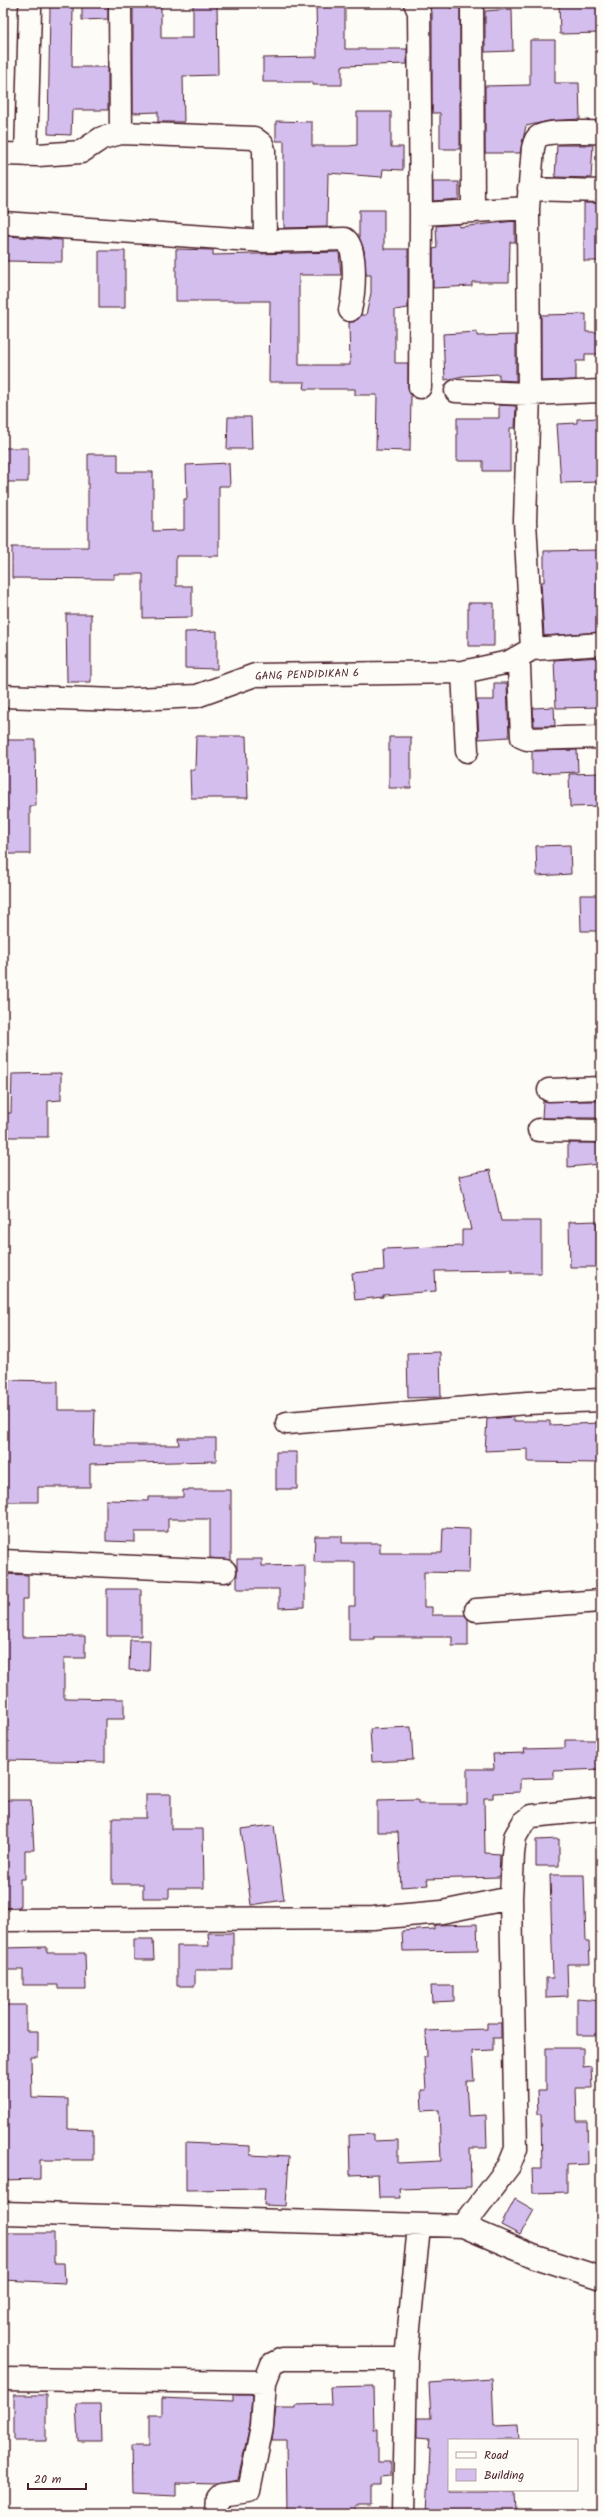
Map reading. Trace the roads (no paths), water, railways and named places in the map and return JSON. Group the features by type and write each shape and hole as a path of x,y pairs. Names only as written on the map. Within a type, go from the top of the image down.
{"street":[{"path":"120,3 121,133"},
{"path":"415,3 419,12 421,214 420,387"},
{"path":"472,3 473,211"},
{"path":"26,155 30,9"},
{"path":"601,132 550,133 539,136 534,148 529,199 524,653 519,667 522,736 527,739 601,737"},
{"path":"3,154 62,155 81,152 102,138 121,133 254,138 258,140 264,150 265,241"},
{"path":"421,214 473,211 529,199 601,191"},
{"path":"3,224 265,241 340,238 347,241 352,250 353,301 350,310"},
{"path":"456,391 528,394 601,391"},
{"name":"GANG PENDIDIKAN 6","path":"3,696 117,700 197,696 255,675 463,672 489,668 524,653 601,644"},
{"path":"463,672 467,751"},
{"path":"549,1090 601,1088"},
{"path":"539,1130 601,1131"},
{"path":"287,1423 527,1403 601,1400"},
{"path":"3,1561 225,1571"},
{"path":"476,1610 601,1601"},
{"path":"463,2226 509,2166 516,2149 512,1898 515,1837 523,1823 532,1816 601,1809"},
{"path":"3,1920 373,1918 442,1912 512,1898"},
{"path":"3,2213 419,2226 463,2226 533,2256 601,2278"},
{"path":"403,2514 406,2359 419,2226"},
{"path":"218,2514 218,2498 222,2495 249,2491 262,2426 265,2382 272,2364 282,2359 406,2359"},
{"path":"3,2379 265,2382"}]}
